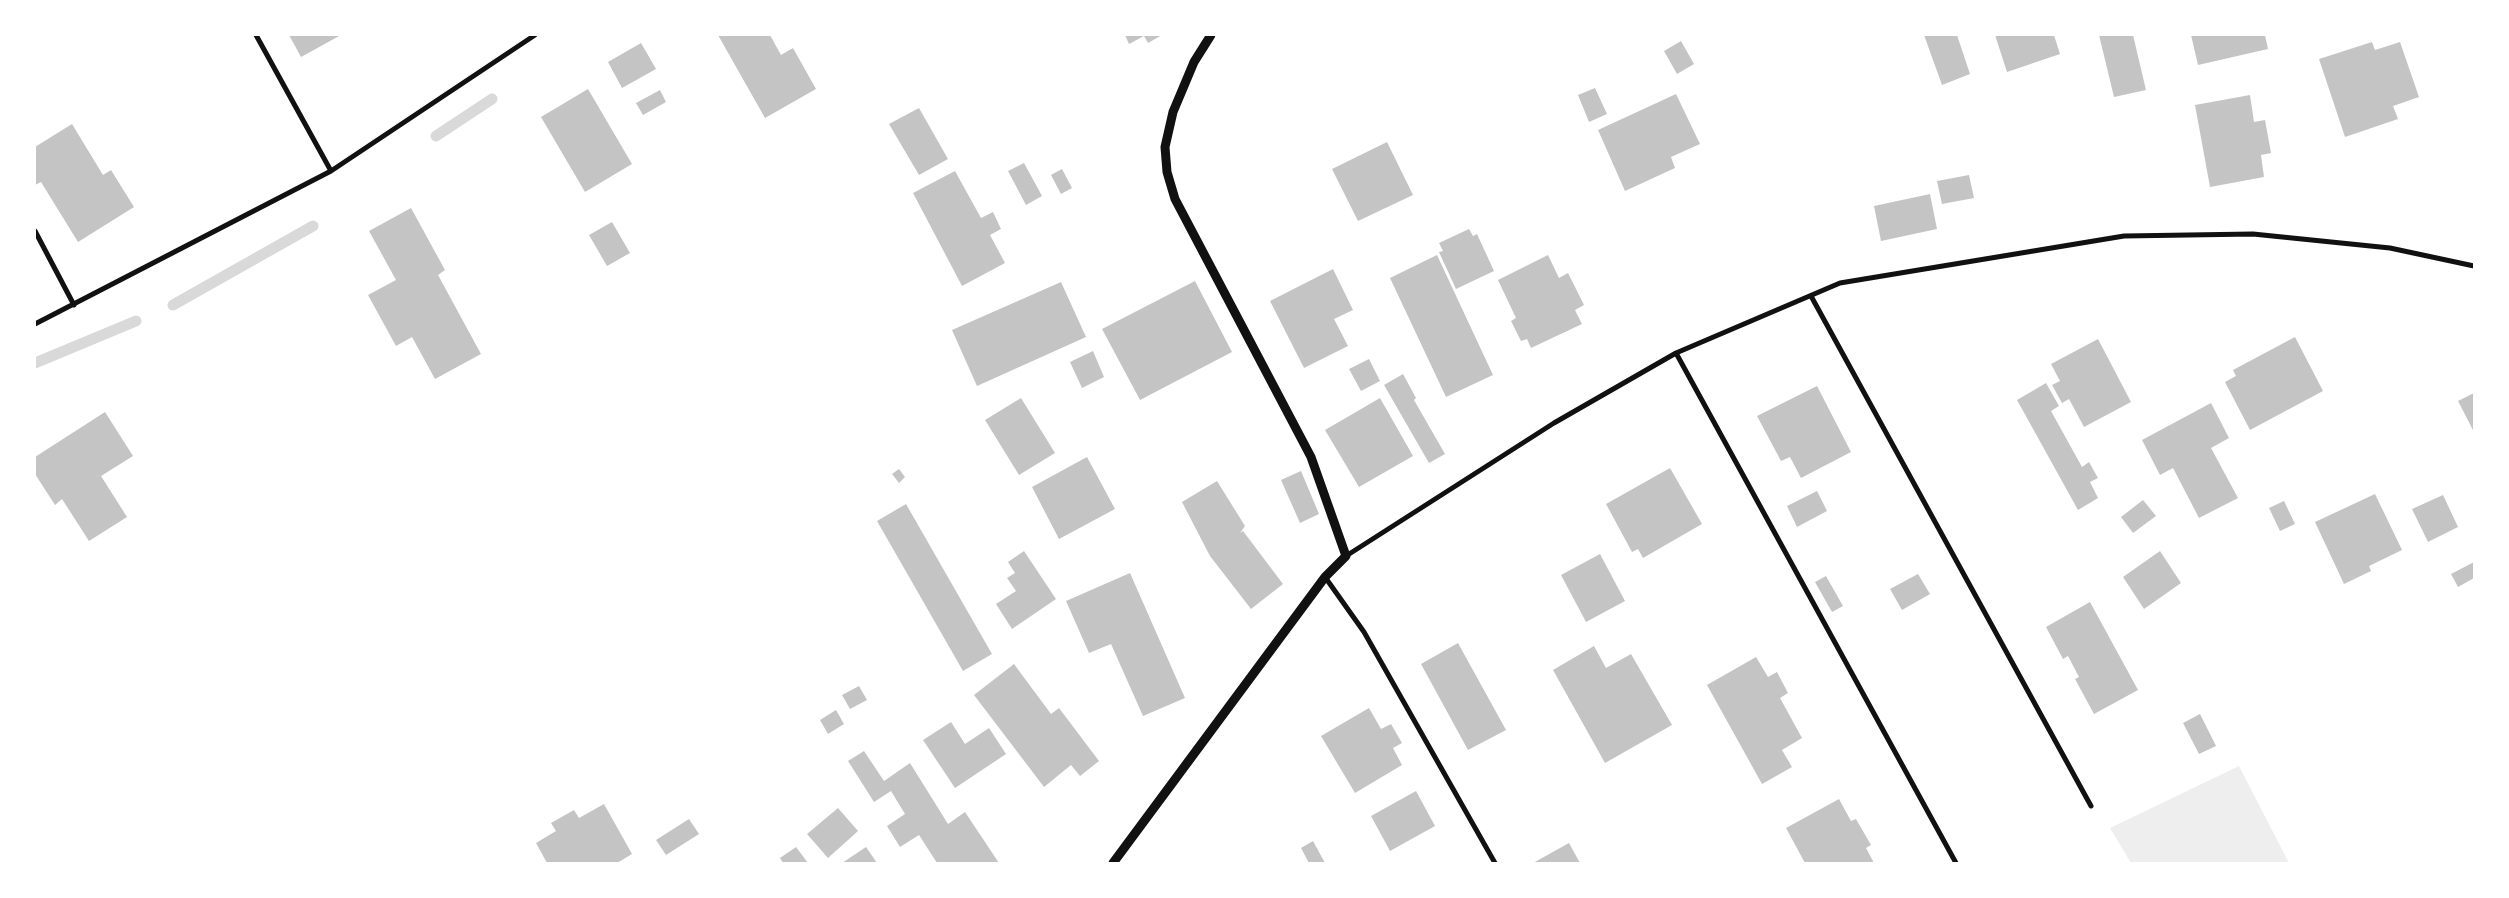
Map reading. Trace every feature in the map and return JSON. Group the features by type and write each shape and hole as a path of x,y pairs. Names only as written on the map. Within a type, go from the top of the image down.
{"street":[{"path":"256,35 331,171"},
{"path":"35,324 331,171 535,35"},
{"path":"1211,35 1194,62 1173,112 1165,147 1167,172 1176,199 1311,457 1346,556"},
{"path":"35,231 74,305"},
{"path":"1113,863 1325,577 1346,556 1554,423 1676,353 1840,283 2124,236 2253,234 2390,248 2474,266"},
{"path":"1811,296 2090,806"},
{"path":"1676,353 1956,863"},
{"path":"1325,577 1364,632 1495,863"}],"shaded area":[{"path":"2239,766 2289,863 2131,863 2110,828"}],"building":[{"path":"289,35 341,35 301,57"},
{"path":"718,35 770,35 781,55 793,48 816,89 765,118"},
{"path":"1125,35 1162,35 1148,43 1144,36 1129,44"},
{"path":"1924,35 1957,35 1970,74 1942,85"},
{"path":"1995,35 2054,35 2060,54 2007,72"},
{"path":"2099,35 2133,35 2146,90 2114,97"},
{"path":"2191,35 2265,35 2268,49 2198,65"},
{"path":"1681,41 1694,64 1677,74 1664,51"},
{"path":"2372,42 2375,50 2400,42 2419,97 2393,106 2398,119 2345,137 2319,59"},
{"path":"641,43 656,69 622,88 608,62"},
{"path":"1595,88 1607,114 1589,122 1578,95"},
{"path":"588,89 632,164 585,192 541,117"},
{"path":"660,90 666,102 643,115 636,103"},
{"path":"1676,94 1700,144 1671,157 1675,168 1625,191 1598,130"},
{"path":"2250,95 2254,122 2265,120 2271,153 2261,155 2264,177 2210,187 2195,105"},
{"path":"919,108 948,159 919,175 889,124"},
{"path":"72,124 103,175 111,170 134,207 78,242 41,182 35,185 35,147"},
{"path":"1387,142 1413,195 1358,221 1332,169"},
{"path":"1024,163 1042,196 1026,205 1008,171"},
{"path":"1062,169 1072,188 1061,194 1051,175"},
{"path":"955,171 981,218 993,212 1001,229 990,235 1005,263 962,286 913,193"},
{"path":"1969,175 1974,198 1942,204 1937,181"},
{"path":"1930,194 1937,229 1881,241 1874,206"},
{"path":"411,208 445,270 438,275 481,354 435,379 412,337 396,346 368,295 396,280 369,231"},
{"path":"612,222 630,253 607,266 589,235"},
{"path":"1469,229 1473,236 1477,234 1494,271 1456,289 1439,252 1443,251 1439,243"},
{"path":"1437,255 1493,375 1446,397 1390,278"},
{"path":"1548,255 1559,278 1568,273 1584,305 1575,310 1582,324 1531,348 1527,339 1521,341 1511,321 1516,318 1498,280"},
{"path":"1333,269 1353,310 1334,319 1348,346 1304,368 1270,301"},
{"path":"1195,281 1232,352 1140,400 1102,329"},
{"path":"1061,282 1086,337 977,386 952,330"},
{"path":"2295,337 2323,391 2250,430 2225,382 2236,376 2233,370"},
{"path":"2098,339 2131,402 2084,427 2069,399 2062,403 2052,385 2060,381 2051,364"},
{"path":"1093,351 1104,377 1082,388 1070,362"},
{"path":"1369,359 1380,381 1361,391 1349,369"},
{"path":"1403,374 1416,398 1414,400 1445,454 1429,463 1384,385"},
{"path":"2046,383 2059,406 2051,411 2082,467 2089,462 2098,478 2090,482 2098,498 2078,510 2017,400"},
{"path":"1817,386 1851,452 1801,478 1790,457 1781,461 1757,416"},
{"path":"2474,393 2474,432 2458,401"},
{"path":"1021,398 1055,453 1019,475 985,420"},
{"path":"1380,398 1413,456 1359,487 1325,430"},
{"path":"2211,403 2229,438 2211,448 2238,498 2199,518 2173,468 2160,475 2142,440"},
{"path":"105,412 133,456 101,476 127,517 89,541 62,499 55,505 35,474 35,457"},
{"path":"1087,457 1115,509 1059,539 1032,487"},
{"path":"1670,468 1702,524 1643,558 1638,549 1632,552 1606,504"},
{"path":"899,469 905,477 899,483 892,474"},
{"path":"1301,471 1319,514 1300,523 1281,480"},
{"path":"1217,481 1245,526 1240,533 1243,531 1283,584 1251,609 1210,556 1182,502"},
{"path":"1817,491 1827,511 1797,527 1787,506"},
{"path":"2375,494 2402,550 2369,566 2371,571 2344,584 2315,522"},
{"path":"2443,495 2458,527 2428,542 2412,509"},
{"path":"2143,500 2156,516 2133,533 2121,517"},
{"path":"2284,501 2295,524 2280,531 2269,508"},
{"path":"906,504 992,654 963,671 877,521"},
{"path":"1024,551 1056,599 1012,629 996,604 1016,591 1007,578 1015,573 1008,562"},
{"path":"2160,551 2181,583 2144,609 2123,577"},
{"path":"1600,554 1625,601 1586,622 1561,575"},
{"path":"2474,562 2474,578 2458,587 2451,574"},
{"path":"1130,573 1185,698 1143,716 1111,644 1089,653 1066,601"},
{"path":"1918,574 1930,594 1902,610 1890,589"},
{"path":"1826,576 1843,606 1832,612 1815,582"},
{"path":"2090,602 2138,690 2094,714 2075,679 2079,677 2068,656 2063,659 2046,627"},
{"path":"1458,643 1506,730 1468,750 1421,664"},
{"path":"1594,646 1606,668 1631,654 1672,725 1605,763 1553,670"},
{"path":"1756,657 1768,677 1777,672 1788,693 1780,698 1802,738 1782,750 1792,767 1762,784 1707,685"},
{"path":"1014,664 1051,714 1059,708 1099,761 1080,776 1071,765 1044,787 974,695"},
{"path":"859,686 867,700 850,709 842,695"},
{"path":"1369,708 1381,729 1391,724 1402,743 1393,748 1402,765 1355,793 1321,736"},
{"path":"836,710 844,724 828,734 820,720"},
{"path":"2200,714 2216,746 2199,754 2183,723"},
{"path":"951,722 965,744 989,728 1006,754 955,788 923,740"},
{"path":"864,751 884,781 910,763 948,824 965,812 999,863 937,863 919,835 900,847 887,826 905,814 891,791 874,802 848,761"},
{"path":"1416,791 1435,826 1390,851 1371,816"},
{"path":"1839,799 1851,821 1856,819 1871,845 1866,848 1874,863 1805,863 1786,828"},
{"path":"604,804 632,854 617,863 547,863 536,843 556,831 551,823 574,810 579,818"},
{"path":"838,808 858,831 828,858 807,834"},
{"path":"689,819 699,834 666,855 656,840"},
{"path":"1313,841 1325,863 1309,863 1301,848"},
{"path":"1569,843 1580,863 1533,863"},
{"path":"796,847 808,863 783,863 780,858"},
{"path":"866,847 877,863 842,863"}],"waterway":[{"path":"436,136 492,99"},
{"path":"173,305 313,226"},
{"path":"35,363 136,321"}]}
